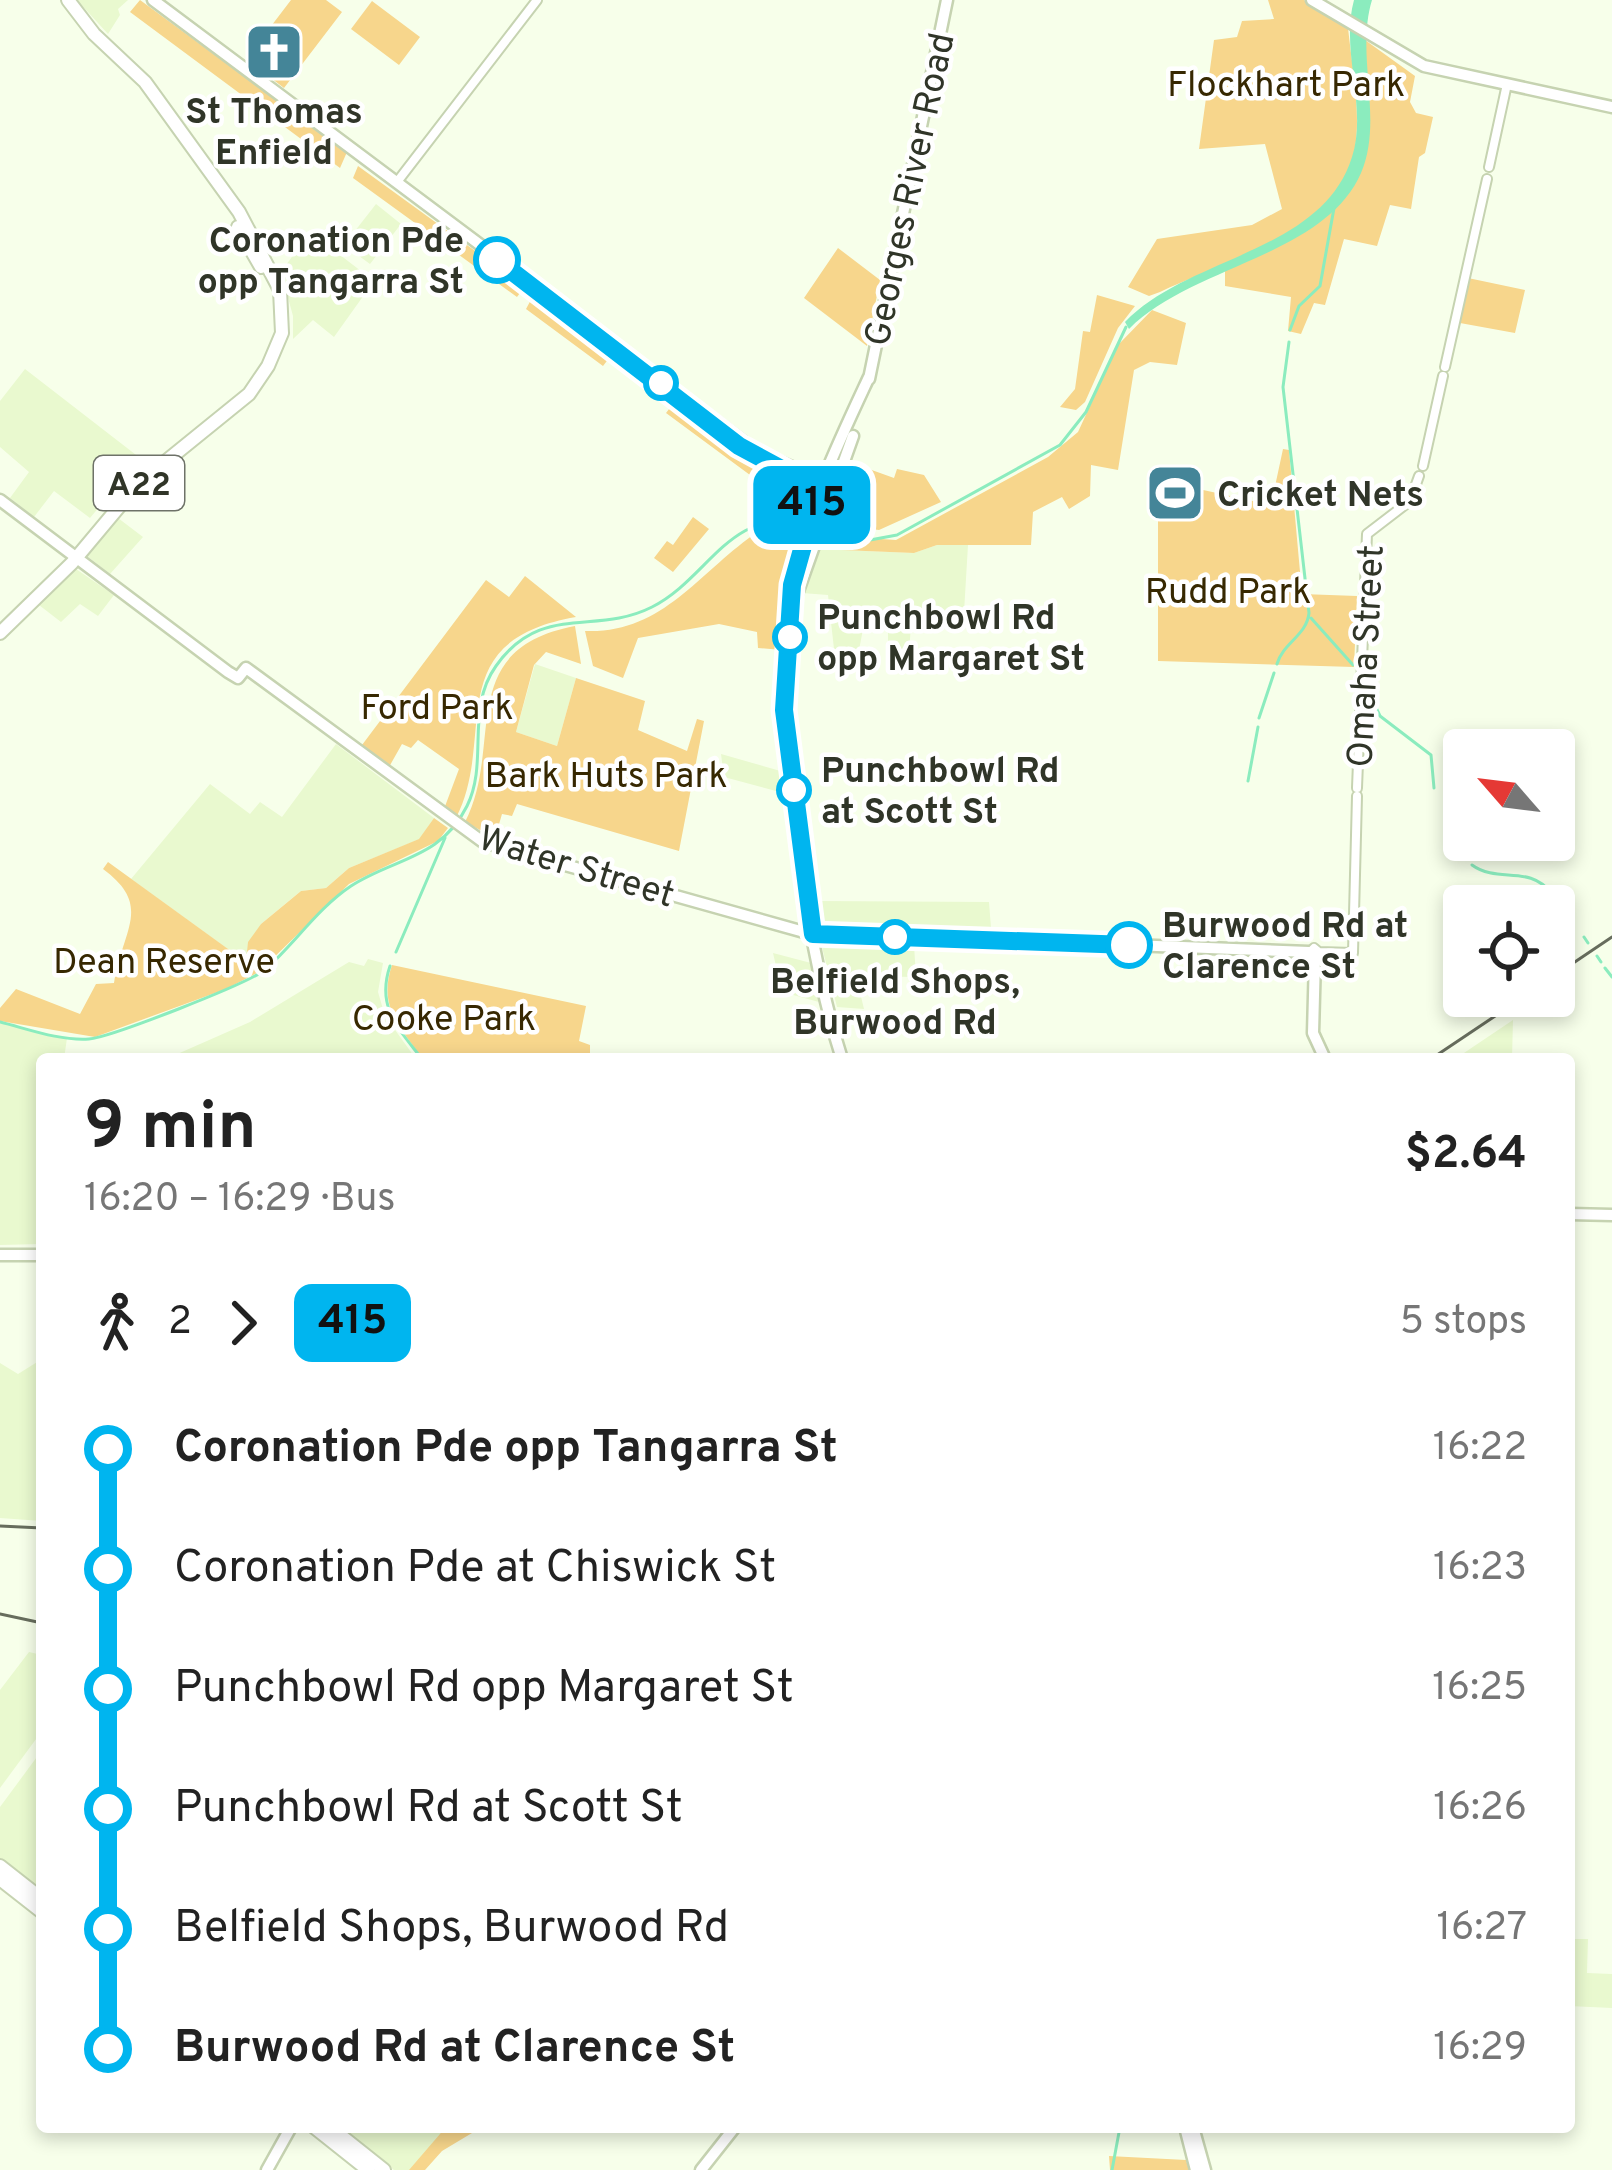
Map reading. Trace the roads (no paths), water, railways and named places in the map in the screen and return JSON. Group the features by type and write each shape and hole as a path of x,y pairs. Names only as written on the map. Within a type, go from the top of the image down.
{"highway":[{"name":"A22","path":"0,628 139,484 249,394 278,347 284,307 272,270 239,212 145,82 65,0"},
{"path":"0,1866 36,1894"},
{"path":"0,1879 36,1907"},
{"path":"322,2133 368,2170"},
{"path":"338,2133 384,2170"}],"main road":[{"path":"153,0 675,393 757,452 827,488 794,574 784,710 813,934 841,1053"},
{"name":"Georges River Road","path":"827,488 863,410 947,0"},
{"path":"1316,0 1424,66 1612,107"},
{"name":"Georges River Road","path":"827,488 869,377"},
{"path":"795,474 817,469 839,449"},
{"path":"795,474 810,491 814,524"},
{"name":"Water Street","path":"0,500 455,823 505,849 813,934 1314,954"},
{"path":"1314,954 1313,1033 1321,1053"},
{"path":"1575,1214 1612,1215"},
{"path":"0,1255 36,1255"},
{"path":"267,2170 289,2133"},
{"path":"701,2170 731,2133"},
{"path":"1191,2133 1201,2170"}],"street":[{"path":"396,183 537,0"},
{"name":"Omaha Street","path":"1314,954 1353,952 1367,534 1410,501 1421,471 1486,178 1482,171 1490,167 1507,84"}],"waterway":[{"path":"1290,330 1299,306 1320,286 1334,208"},
{"path":"823,529 870,540 897,535 1060,445 1086,412 1126,327"},
{"path":"1277,664 1309,613 1283,387 1289,342"},
{"path":"0,1022 89,1039 180,1008 266,969 339,895 430,847 456,824 473,789 481,700 496,666 513,646 550,627 631,615 652,607 672,595 737,536 777,521 802,523"},
{"path":"1311,618 1353,665"},
{"path":"1259,718 1274,673"},
{"path":"1371,697 1380,716 1431,755 1434,788"},
{"path":"1248,781 1258,727"},
{"path":"396,952 445,838"},
{"path":"1472,865 1543,885"},
{"path":"1584,937 1588,943"},
{"path":"1597,956 1601,962"},
{"path":"390,966 388,1005 418,1053"},
{"path":"1605,968 1612,977"},
{"path":"1112,2170 1119,2133"}],"railway":[{"path":"1575,962 1612,937"},
{"path":"1440,1053 1494,1017"},
{"path":"0,1526 36,1528"},
{"path":"0,1614 36,1622"}],"place":[{"name":"St Thomas Enfield","path":"274,52"},
{"name":"Coronation Pde opp Tangarra St","path":"497,260"},
{"name":"Cricket Nets","path":"1175,493"},
{"name":"Punchbowl Rd opp Margaret St","path":"790,637"},
{"name":"Punchbowl Rd at Scott St","path":"794,790"},
{"name":"Belfield Shops, Burwood Rd","path":"895,937"},
{"name":"Burwood Rd at Clarence St","path":"1129,945"}],"park label":[{"name":"Flockhart Park","path":"1286,83"},
{"name":"Rudd Park","path":"1228,590"},
{"name":"Ford Park","path":"437,706"},
{"name":"Bark Huts Park","path":"606,774"},
{"name":"Dean Reserve","path":"164,960"},
{"name":"Cooke Park","path":"444,1017"}]}
